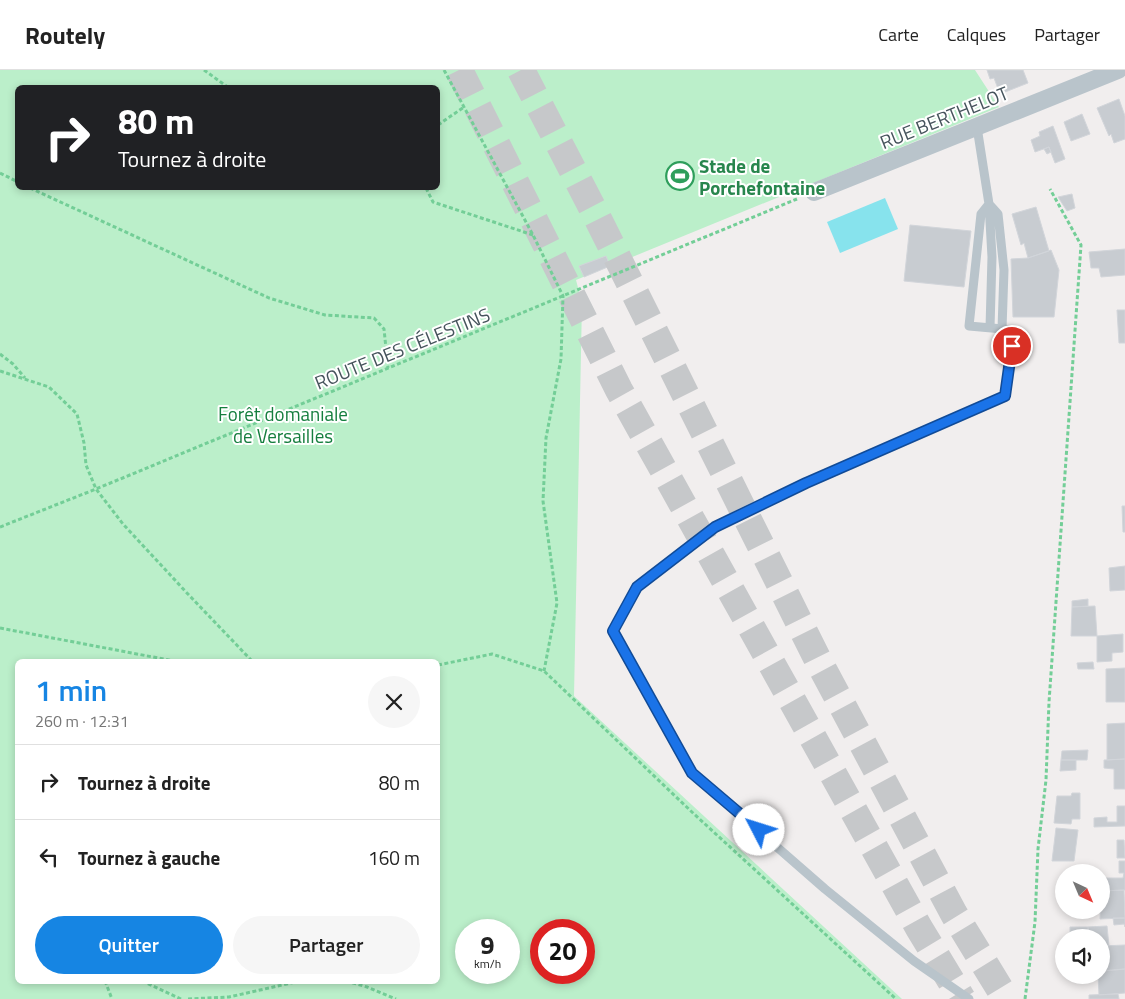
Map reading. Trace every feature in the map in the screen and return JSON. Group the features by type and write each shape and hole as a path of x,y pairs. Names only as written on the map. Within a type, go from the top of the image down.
{"street":[{"name":"RUE BERTHELOT","path":"814,192 1118,70"}],"lane":[{"path":"977,127 989,204 992,257 990,328"},
{"path":"969,999 914,961 825,889 692,773 613,631 637,587 715,527 806,483 1005,396 1014,330 968,326 989,215 989,204"},
{"path":"989,215 1004,270 1002,329"}],"path":[{"path":"204,70 225,85"},
{"path":"444,70 564,296 561,358 546,438 545,456 543,501 557,602 544,671"},
{"path":"440,124 464,107"},
{"path":"0,173 15,180"},
{"path":"1025,999 1035,922 1038,849 1046,780 1049,702 1081,245 1050,189"},
{"path":"34,190 269,298 325,315 374,318 384,329 388,368"},
{"path":"427,190 434,202 533,235"},
{"name":"ROUTE DES CÉLESTINS","path":"0,527 814,192"},
{"path":"0,354 13,364 26,379"},
{"path":"0,371 49,387 77,414 84,443 86,465 96,489 130,531 250,659"},
{"path":"0,628 163,659"},
{"path":"440,665 492,654 544,671 694,814 896,999"},
{"path":"106,984 112,999"},
{"path":"148,984 181,999"},
{"path":"188,999 229,997 287,984"},
{"path":"359,984 396,999"}],"green space":[{"name":"Forêt domaniale de Versailles","path":"0,70 975,70 999,107 576,280 582,303 574,696 902,999 0,999"}],"water":[{"path":"885,198 898,229 840,253 827,222"}],"building":[{"path":"987,70 1023,70 1028,83 1000,94 994,78 990,79"},
{"path":"1119,99 1125,116 1125,139 1114,143 1097,108"},
{"path":"1082,114 1090,134 1071,141 1064,122"},
{"path":"1053,126 1065,159 1055,163 1049,147 1035,152 1031,140 1040,136 1039,132"},
{"path":"1049,147 1051,152 1047,154 1044,149"},
{"path":"1072,194 1075,208 1067,211 1058,197"},
{"path":"1036,207 1049,251 1028,258 1024,243 1021,245 1012,214"},
{"path":"910,225 971,231 964,287 904,281"},
{"path":"1125,249 1125,275 1101,277 1099,268 1091,268 1089,252"},
{"path":"1051,250 1059,270 1054,317 1013,317 1011,259 1028,258"},
{"path":"606,256 610,266 584,277 579,266"},
{"path":"1117,310 1125,310 1125,343 1119,343"},
{"path":"1122,506 1125,506 1125,532 1123,532"},
{"path":"1125,566 1125,590 1110,591 1109,568"},
{"path":"1088,599 1088,606 1072,607 1072,601"},
{"path":"1095,606 1097,636 1071,636 1072,607"},
{"path":"1123,634 1123,652 1112,653 1112,661 1097,662 1097,636"},
{"path":"1093,662 1094,669 1078,669 1077,663"},
{"path":"1125,668 1125,702 1106,702 1106,669"},
{"path":"1125,723 1125,759 1107,760 1107,724"},
{"path":"1088,750 1087,760 1061,760 1062,751"},
{"path":"1125,759 1125,789 1114,789 1114,769 1104,768 1104,760"},
{"path":"1061,760 1076,760 1076,770 1060,771"},
{"path":"1072,793 1080,793 1080,819 1072,819 1071,824 1054,823 1057,796 1071,796"},
{"path":"1117,806 1125,806 1125,826 1094,827 1094,818 1107,817 1107,822 1117,822"},
{"path":"1056,828 1078,830 1074,861 1052,861"},
{"path":"1117,840 1124,840 1125,858 1117,858"},
{"path":"1119,861 1125,861 1125,890 1110,891 1110,878 1123,878 1124,873 1119,873"},
{"path":"1124,890 1125,918 1110,919 1110,891"},
{"path":"1113,918 1125,918 1125,927 1124,924 1114,925"},
{"path":"1107,926 1107,929 1088,929 1088,927"},
{"path":"1070,927 1088,927 1088,929 1070,929"},
{"path":"1125,945 1125,969 1110,970 1110,946"},
{"path":"1125,969 1125,993 1099,995 1098,984 1110,984 1110,970"},
{"path":"1118,994 1119,999 1089,999 1089,995"}],"tunnel":[{"path":"459,70 619,390 919,928 962,999"},
{"path":"521,70 596,215 819,662 954,914 1006,999"}],"place":[{"name":"Stade de Porchefontaine","path":"680,176"}],"route":[{"path":"759,830 692,773 613,631 637,587 715,527 806,483 1005,396 1012,346"}]}
